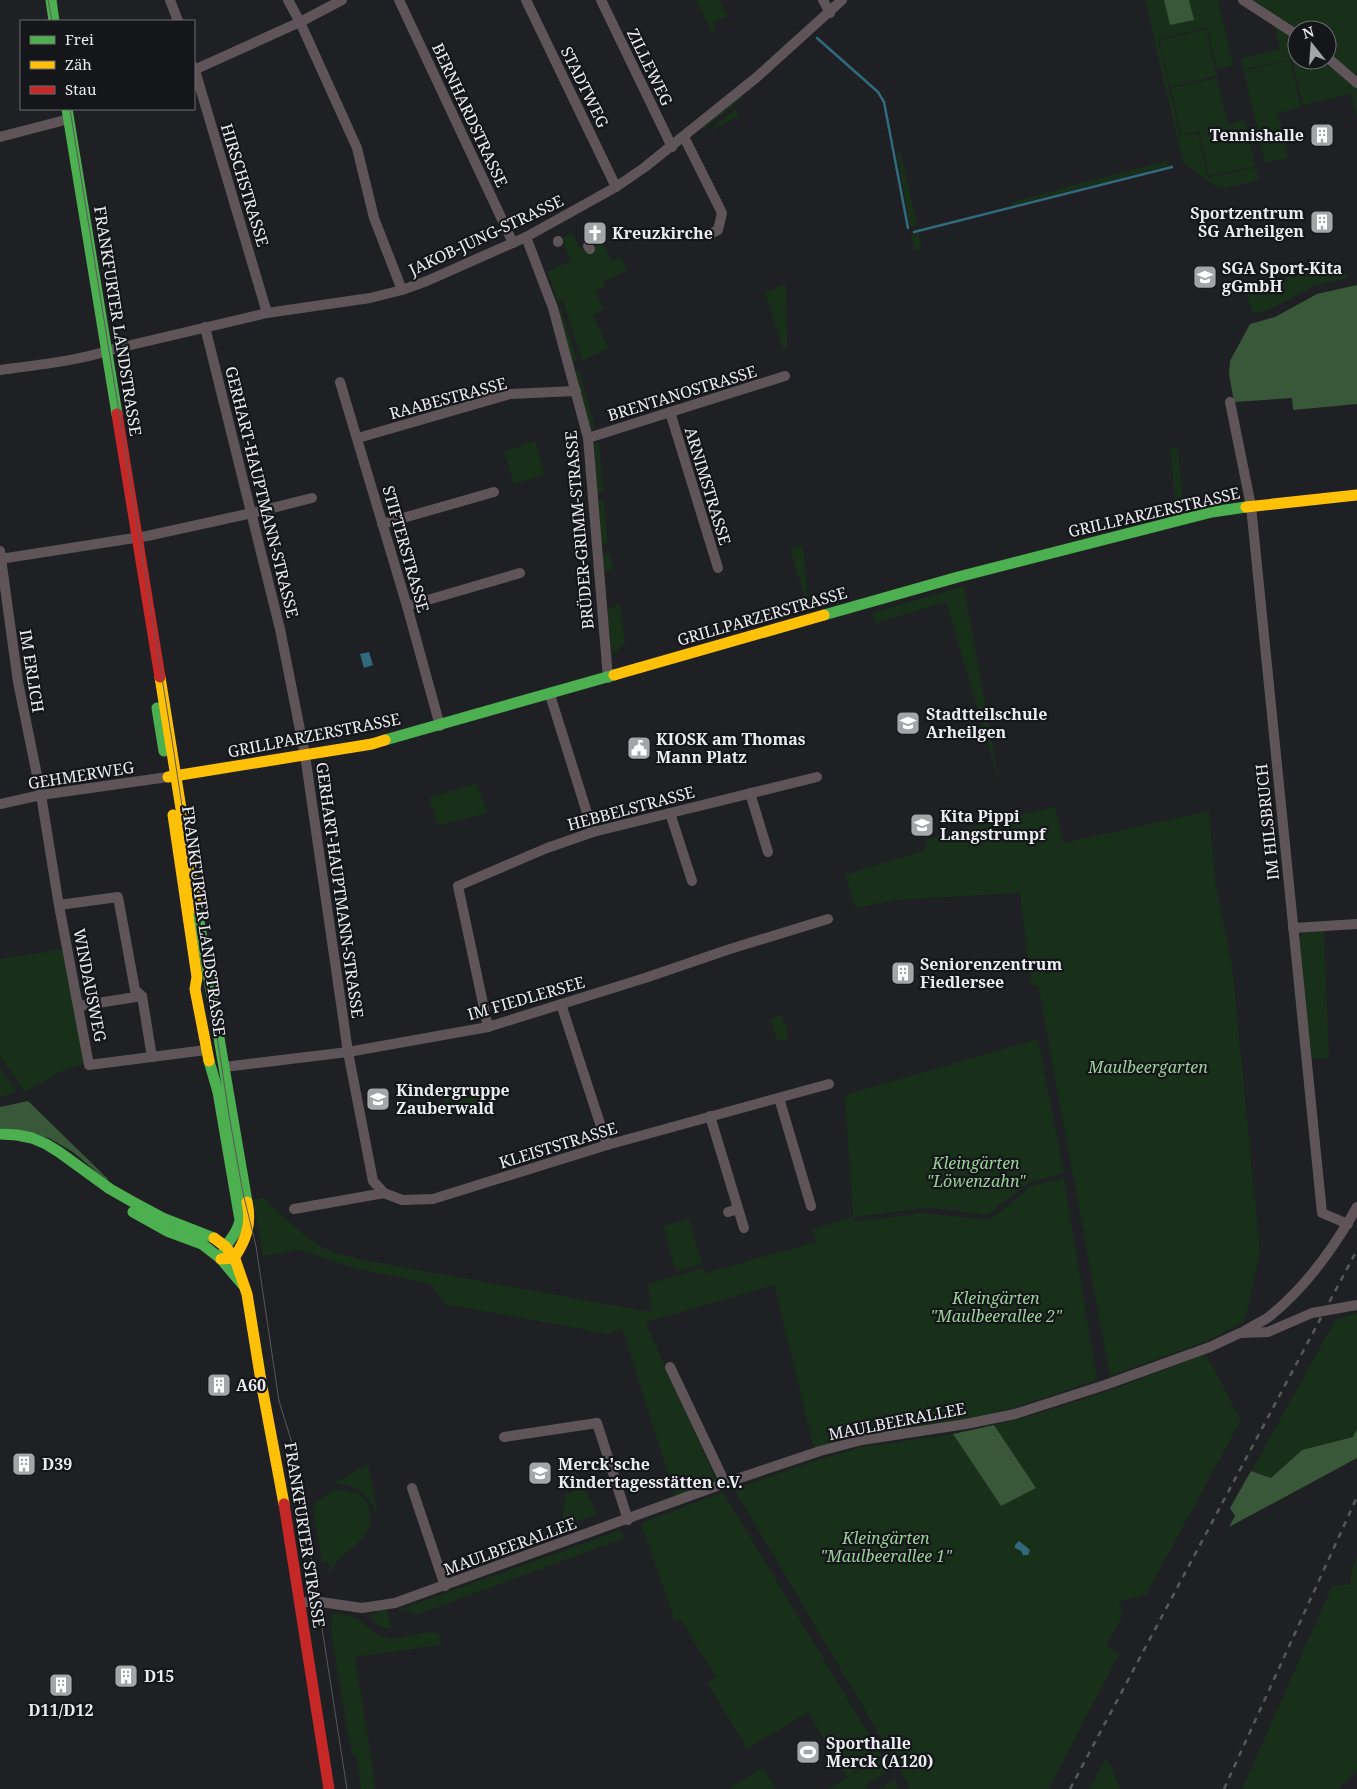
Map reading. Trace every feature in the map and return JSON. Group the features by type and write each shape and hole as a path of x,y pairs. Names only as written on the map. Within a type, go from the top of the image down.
{"street":[{"path":"50,0 54,20"},
{"path":"170,0 178,20"},
{"path":"288,0 300,22 357,148 374,218 402,290"},
{"path":"195,69 300,22 342,0"},
{"name":"BERNHARDSTRASSE","path":"399,0 513,243"},
{"name":"STADTWEG","path":"526,0 616,187"},
{"name":"ZILLEWEG","path":"601,0 672,147"},
{"path":"823,0 830,13"},
{"name":"JAKOB-JUNG-STRASSE","path":"0,370 64,361 267,313 370,298 427,281 526,237 616,187 672,147 757,77 830,13 842,0"},
{"path":"1243,0 1287,29"},
{"path":"1337,66 1357,83"},
{"name":"HIRSCHSTRASSE","path":"195,72 267,313"},
{"path":"0,138 68,114"},
{"name":"FRANKFURTER LANDSTRASSE","path":"68,114 140,547 197,977 195,989 206,1050 218,1092 240,1220 238,1231 225,1246 221,1259"},
{"path":"684,137 722,213 718,230 710,234"},
{"name":"BRÜDER-GRIMM-STRASSE","path":"526,237 553,308 588,438 608,678"},
{"name":"GERHART-HAUPTMANN-STRASSE","path":"205,327 280,629 305,755 348,1052 373,1181 384,1193"},
{"name":"BRENTANOSTRASSE","path":"588,438 785,376"},
{"name":"STIFTERSTRASSE","path":"340,382 407,606 440,726"},
{"name":"RAABESTRASSE","path":"358,438 510,394 576,391"},
{"name":"IM HILSBRUCH","path":"1230,402 1250,506 1322,1213 1348,1224"},
{"name":"ARNIMSTRASSE","path":"670,412 718,568"},
{"path":"382,524 494,492"},
{"name":"GRILLPARZERSTRASSE","path":"172,777 372,744 550,695 958,577 1194,516 1250,506 1357,495"},
{"path":"0,559 137,538 312,498"},
{"name":"IM ERLICH","path":"0,551 18,682 41,795"},
{"path":"407,606 520,573"},
{"path":"550,695 593,832"},
{"name":"FRANKFURTER LANDSTRASSE","path":"172,777 249,1212 248,1231 243,1244 234,1258"},
{"name":"GEHMERWEG","path":"0,804 41,795 172,777"},
{"name":"HEBBELSTRASSE","path":"488,1027 458,886 547,848 593,832 817,777"},
{"path":"750,793 768,852"},
{"name":"WINDAUSWEG","path":"41,795 59,905 89,1065 206,1050"},
{"path":"670,812 692,881"},
{"path":"59,905 118,897 135,990 142,996 152,1057"},
{"name":"IM FIEDLERSEE","path":"224,1067 348,1052 488,1027 828,919"},
{"path":"1293,928 1357,924"},
{"path":"79,1006 142,996"},
{"path":"561,1004 608,1145"},
{"path":"211,1069 224,1067"},
{"name":"KLEISTSTRASSE","path":"294,1209 384,1193 402,1200 433,1199 608,1145 829,1084"},
{"path":"779,1098 811,1206"},
{"path":"710,1116 733,1211 744,1228"},
{"path":"0,1134 25,1136 39,1140 64,1154 93,1178 131,1202 201,1233 225,1246"},
{"name":"FRANKFURTER STRASSE","path":"93,1178 109,1194 130,1210 167,1231 202,1244 221,1259 245,1287"},
{"path":"1240,1333 1269,1316 1297,1290 1325,1260 1357,1208"},
{"name":"FRANKFURTER STRASSE","path":"225,1246 241,1270 251,1308 262,1388 273,1437 329,1789"},
{"path":"221,1259 234,1258"},
{"name":"MAULBEERALLEE","path":"300,1603 314,1602 362,1608 395,1603 787,1462 862,1440 966,1424 1015,1414 1122,1379 1240,1333 1268,1332 1312,1313 1357,1305"},
{"path":"670,1368 725,1484"},
{"path":"504,1437 597,1424 628,1520"},
{"path":"412,1488 445,1586"}],"green space":[{"path":"696,0 719,0 727,16 712,23 715,31 712,33"},
{"path":"1145,0 1164,0 1170,25 1193,20 1189,0 1218,0 1233,65 1217,69 1207,27 1158,39 1180,136 1198,133 1208,178 1256,167 1259,180 1225,188 1216,187 1183,163"},
{"path":"1164,0 1189,0 1194,20 1170,25"},
{"path":"1252,0 1357,0 1357,77 1337,60 1337,20 1287,20 1287,23"},
{"path":"1275,26 1287,34 1287,60 1243,70 1241,58 1280,49"},
{"path":"1206,29 1217,76 1170,87 1159,40"},
{"path":"1287,61 1287,70 1292,70 1301,107 1278,113 1288,158 1265,163 1244,71"},
{"path":"1295,70 1335,70 1357,89 1357,117 1351,94 1303,105"},
{"path":"1217,78 1228,124 1245,120 1255,166 1209,176 1199,131 1181,135 1171,88"},
{"path":"741,95 743,98 704,129 703,127"},
{"path":"736,109 739,116 706,133"},
{"path":"901,153 917,225 910,227 897,154"},
{"path":"1167,161 1168,166 1011,206 1010,203 1081,183"},
{"path":"573,233 581,250 602,240 612,261 621,257 627,270 603,282 605,287 595,291 604,309 593,315 609,349 582,360 563,301 558,302 547,272 571,260 561,239"},
{"path":"919,233 921,249 914,250 911,235"},
{"path":"1321,268 1329,272 1338,270 1347,275 1347,278 1316,285 1271,309 1257,314 1251,310 1246,287"},
{"path":"786,284 787,349 783,350 765,292"},
{"path":"1357,285 1357,404 1293,410 1292,398 1234,402 1229,374 1230,361 1250,324 1275,317 1317,294"},
{"path":"560,307 577,361 572,363 556,309"},
{"path":"579,370 595,428 590,430 575,372"},
{"path":"535,441 545,475 514,484 504,451"},
{"path":"599,442 603,491 596,493 592,444"},
{"path":"1178,446 1183,501 1175,503 1170,448"},
{"path":"604,500 608,544 601,546 597,502"},
{"path":"803,545 809,612 806,613 805,598 790,549"},
{"path":"610,552 613,569 604,572 602,554"},
{"path":"964,586 1000,786 946,602 875,623 872,613"},
{"path":"620,605 625,644 612,655 607,609"},
{"path":"477,783 487,813 438,826 429,798"},
{"name":"Maulbeergarten","path":"1055,807 1063,843 1209,811 1216,886 1232,966 1260,1250 1245,1321 1207,1341 1110,1376 1038,985 1031,986 1020,893 897,900 855,908 845,875 925,850 926,839 1004,818"},
{"path":"1324,929 1329,1058 1311,1059 1299,938 1304,931"},
{"path":"64,949 84,1061 81,1065 62,1071 25,1092 0,1056 0,959"},
{"path":"782,1015 789,1033 786,1035 787,1040 777,1041 770,1019"},
{"path":"1038,1039 1064,1173 1030,1182 987,1215 923,1208 854,1217 854,1222 923,1213 989,1220 1032,1186 1064,1178 1097,1380 1013,1408 964,1420 861,1435 814,1448 774,1285 653,1320 646,1324 717,1481 675,1496 622,1328 608,1334 445,1304 431,1284 353,1268 301,1250 263,1256 253,1200 263,1198 309,1239 332,1252 358,1259 651,1312 648,1284 703,1268 705,1273 816,1242 813,1229 853,1217 845,1095"},
{"path":"0,1067 16,1092 0,1097"},
{"path":"474,1088 480,1107 449,1116 443,1097"},
{"path":"28,1101 108,1179 107,1181 73,1152 49,1138 0,1128 0,1107"},
{"path":"689,1219 702,1264 676,1271 663,1226"},
{"path":"1357,1313 1357,1429 1353,1437 1302,1450 1271,1478 1251,1471 1336,1319"},
{"name":"Kleingärten \"Maulbeerallee 1\"","path":"1206,1354 1241,1420 1146,1595 1119,1602 1123,1615 1106,1646 1119,1654 1049,1789 910,1789 734,1489 823,1458 863,1447 953,1434 1001,1506 1036,1487 994,1425 1048,1411"},
{"path":"994,1425 1036,1488 1001,1506 953,1434"},
{"path":"1357,1429 1357,1458 1229,1527 1235,1516 1230,1508 1251,1471 1271,1478 1302,1450 1353,1437"},
{"path":"368,1464 378,1514 370,1501 353,1487 339,1484 331,1485"},
{"path":"577,1473 598,1515 562,1525 565,1494 570,1493"},
{"path":"342,1490 355,1493 365,1500 369,1508 371,1520 363,1537 341,1558 330,1574 328,1561 322,1562 313,1505 329,1492"},
{"path":"723,1492 882,1756 846,1777 808,1712 747,1749 707,1683 716,1677 680,1619 675,1622 641,1523"},
{"path":"621,1530 624,1538 419,1614 398,1610"},
{"path":"1357,1555 1357,1771 1338,1789 1242,1789 1332,1586 1351,1584 1351,1573"},
{"path":"386,1609 392,1629 378,1625 372,1618 371,1614"},
{"path":"332,1613 353,1617 383,1637 395,1638 428,1632 440,1634 441,1645 355,1657 376,1789 361,1789 356,1755 353,1756 347,1730 331,1632"},
{"path":"882,1757 890,1770 865,1785 867,1789 828,1789"},
{"path":"1106,1757 1121,1789 1089,1789"},
{"path":"763,1768 776,1789 729,1788"},
{"path":"895,1779 899,1787 896,1789 879,1789"}],"water":[{"path":"369,652 373,665 364,668 360,654"},
{"path":"1019,1541 1030,1550 1028,1555 1023,1555 1021,1551 1015,1548"}],"waterway":[{"path":"817,38 878,92 884,102 908,228"},
{"path":"914,232 1172,167"}],"tram line":[{"path":"48,0 52,20"},
{"path":"70,110 172,740 229,1115 243,1193 256,1246 279,1401 292,1443 347,1789"}],"railway":[{"path":"1070,1789 1357,1250"},
{"path":"1224,1789 1357,1497"}],"traffic: fast":[{"path":"51,0 54,20"},
{"path":"67,110 117,414"},
{"path":"824,615 958,577 1212,512 1246,507"},
{"path":"385,740 614,675"},
{"path":"157,708 164,751"},
{"path":"197,909 247,1202"},
{"path":"209,1061 218,1092 240,1220 239,1226 223,1254"},
{"path":"0,1134 32,1138 46,1144 110,1189 133,1202 163,1218 214,1238"},
{"path":"133,1212 167,1231 202,1244 221,1259 242,1284"}],"traffic: slow":[{"path":"1246,507 1357,495"},
{"path":"614,675 824,615"},
{"path":"160,677 197,909"},
{"path":"168,777 372,744 385,740"},
{"path":"173,815 197,977 195,989 209,1061"},
{"path":"221,1259 234,1258 242,1245 247,1232 249,1218 247,1202"},
{"path":"214,1238 226,1247 235,1259 247,1294 284,1504"}],"traffic: jam":[{"path":"117,414 160,677"},
{"path":"284,1504 329,1789"}],"place":[{"name":"Tennishalle","path":"1322,135"},
{"name":"Sportzentrum SG Arheilgen","path":"1322,222"},
{"name":"Kreuzkirche","path":"595,233"},
{"name":"SGA Sport-Kita gGmbH","path":"1205,277"},
{"name":"Stadtteilschule Arheilgen","path":"908,723"},
{"name":"KIOSK am Thomas Mann Platz","path":"639,748"},
{"name":"Kita Pippi Langstrumpf","path":"922,825"},
{"name":"Seniorenzentrum Fiedlersee","path":"903,973"},
{"name":"Kindergruppe Zauberwald","path":"378,1099"},
{"name":"A60","path":"219,1385"},
{"name":"D39","path":"24,1464"},
{"name":"Merck'sche Kindertagesstätten e.V.","path":"540,1473"},
{"name":"D15","path":"126,1676"},
{"name":"D11/D12","path":"61,1685"},
{"name":"Sporthalle Merck (A120)","path":"808,1752"}],"park label":[{"name":"Kleingärten \"Löwenzahn\"","path":"976,1172"},
{"name":"Kleingärten \"Maulbeerallee 2\"","path":"996,1307"}]}
